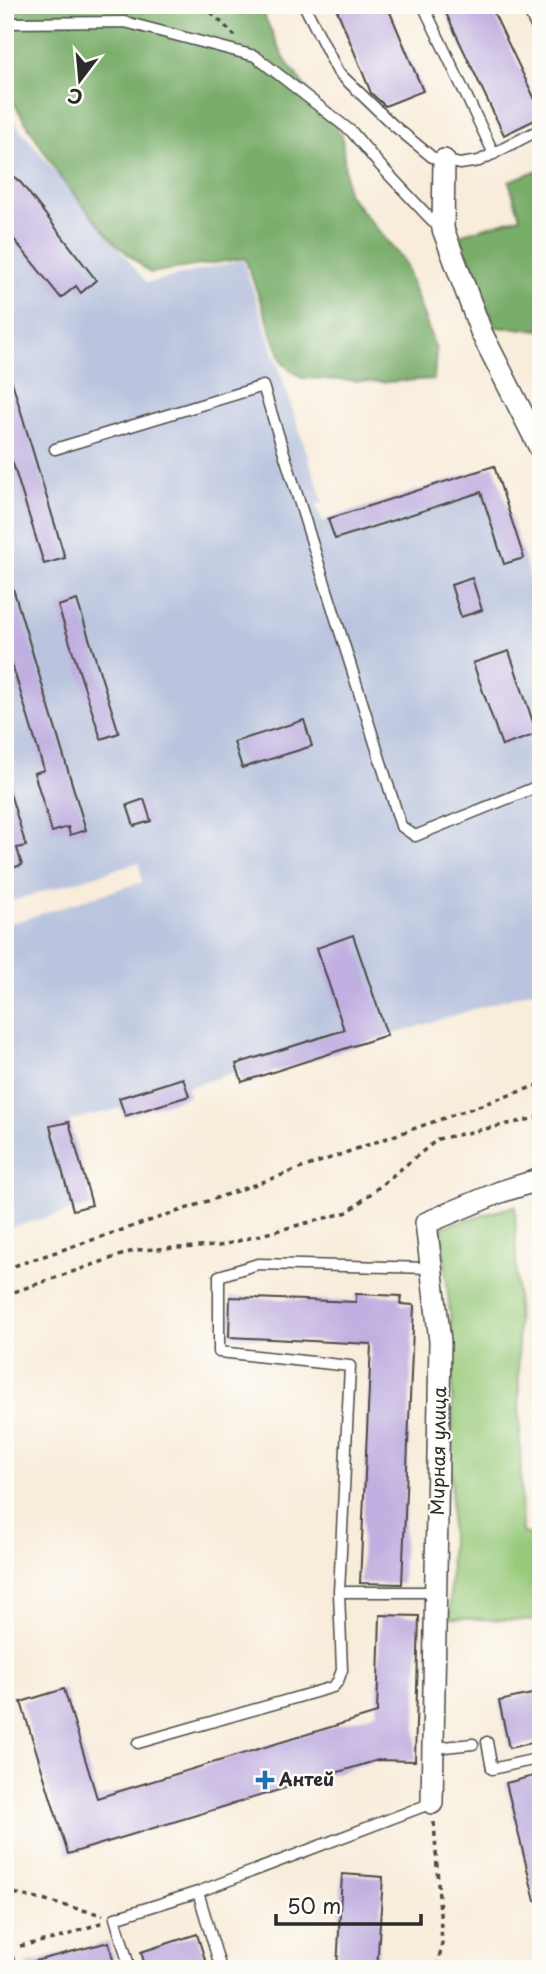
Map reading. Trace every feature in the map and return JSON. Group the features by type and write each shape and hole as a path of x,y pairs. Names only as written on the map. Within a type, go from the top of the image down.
{"street":[{"path":"444,160 443,229 482,334 541,450"},
{"name":"Мирная улица","path":"432,1803 440,1341 426,1223 500,1192 541,1179"}],"lane":[{"path":"304,5 338,72 392,124 432,157 460,164 479,161 541,129"},
{"path":"423,5 494,154"},
{"path":"526,5 541,37"},
{"path":"5,23 125,22 255,56 352,132 377,163 445,234"},
{"path":"55,449 263,386 401,826 415,836 541,785"},
{"path":"138,1743 333,1687 342,1670 339,1592 350,1366 219,1352 219,1276 258,1264 432,1268"},
{"path":"339,1592 437,1592"},
{"path":"487,1742 492,1769 541,1758"},
{"path":"435,1748 473,1744"},
{"path":"130,1969 115,1918 198,1892 432,1803"},
{"path":"198,1892 221,1969"},
{"path":"5,1949 11,1969"}],"path":[{"path":"204,5 255,56"},
{"path":"5,1269 541,1084"},
{"path":"5,1295 136,1250 219,1246 348,1212 438,1139 541,1117"},
{"path":"432,1803 442,1943 437,1969"},
{"path":"5,1891 115,1918"},
{"path":"5,1949 62,1937 115,1918"}],"shaded area":[{"path":"5,111 147,283 243,260 323,502 316,505 322,522 494,466 541,612 541,988 242,1082 238,1071 186,1088 189,1096 125,1116 121,1108 69,1121 92,1205 5,1229 5,925 142,882 139,862 5,903"}],"green space":[{"path":"5,5 259,5 285,60 342,135 347,193 404,261 436,350 434,379 384,382 302,378 283,364 245,258 150,273 116,244 62,180 5,89"},
{"path":"541,169 541,330 495,327 460,235 520,217 509,181"},
{"path":"515,1206 522,1533 534,1535 536,1621 450,1618 453,1342 441,1227"}],"building":[{"path":"335,5 387,5 423,91 385,106 371,93"},
{"path":"442,5 490,5 541,117 504,135"},
{"path":"5,169 21,183 96,280 81,293 76,286 61,298 5,228"},
{"path":"5,372 9,372 65,558 44,564 5,438"},
{"path":"494,466 524,558 504,564 481,492 335,539 328,519"},
{"path":"9,575 86,830 70,835 68,827 52,832 34,773 44,770 5,641 5,576"},
{"path":"472,578 482,610 461,617 451,585"},
{"path":"77,600 119,733 101,739 58,606"},
{"path":"509,651 537,734 502,746 473,663"},
{"path":"304,720 312,746 242,768 234,742"},
{"path":"9,790 26,846 17,848 22,865 5,870 5,791"},
{"path":"144,799 151,821 134,826 127,805"},
{"path":"353,935 387,1035 242,1082 236,1064 344,1030 317,948"},
{"path":"183,1078 189,1096 125,1116 119,1098"},
{"path":"69,1122 92,1205 73,1210 50,1126"},
{"path":"356,1294 401,1296 400,1304 414,1305 402,1584 360,1583 371,1344 229,1337 230,1297 356,1302"},
{"path":"380,1615 419,1616 415,1761 378,1760 68,1854 21,1702 64,1689 97,1798 377,1713"},
{"path":"541,1692 541,1741 509,1748 499,1701"},
{"path":"541,1774 541,1901 535,1901 506,1783"},
{"path":"342,1874 383,1877 377,1969 337,1969"},
{"path":"197,1934 208,1969 146,1969 141,1952"},
{"path":"109,1942 115,1969 27,1969 27,1963"}],"place":[{"name":"Антей","path":"265,1780"}]}
